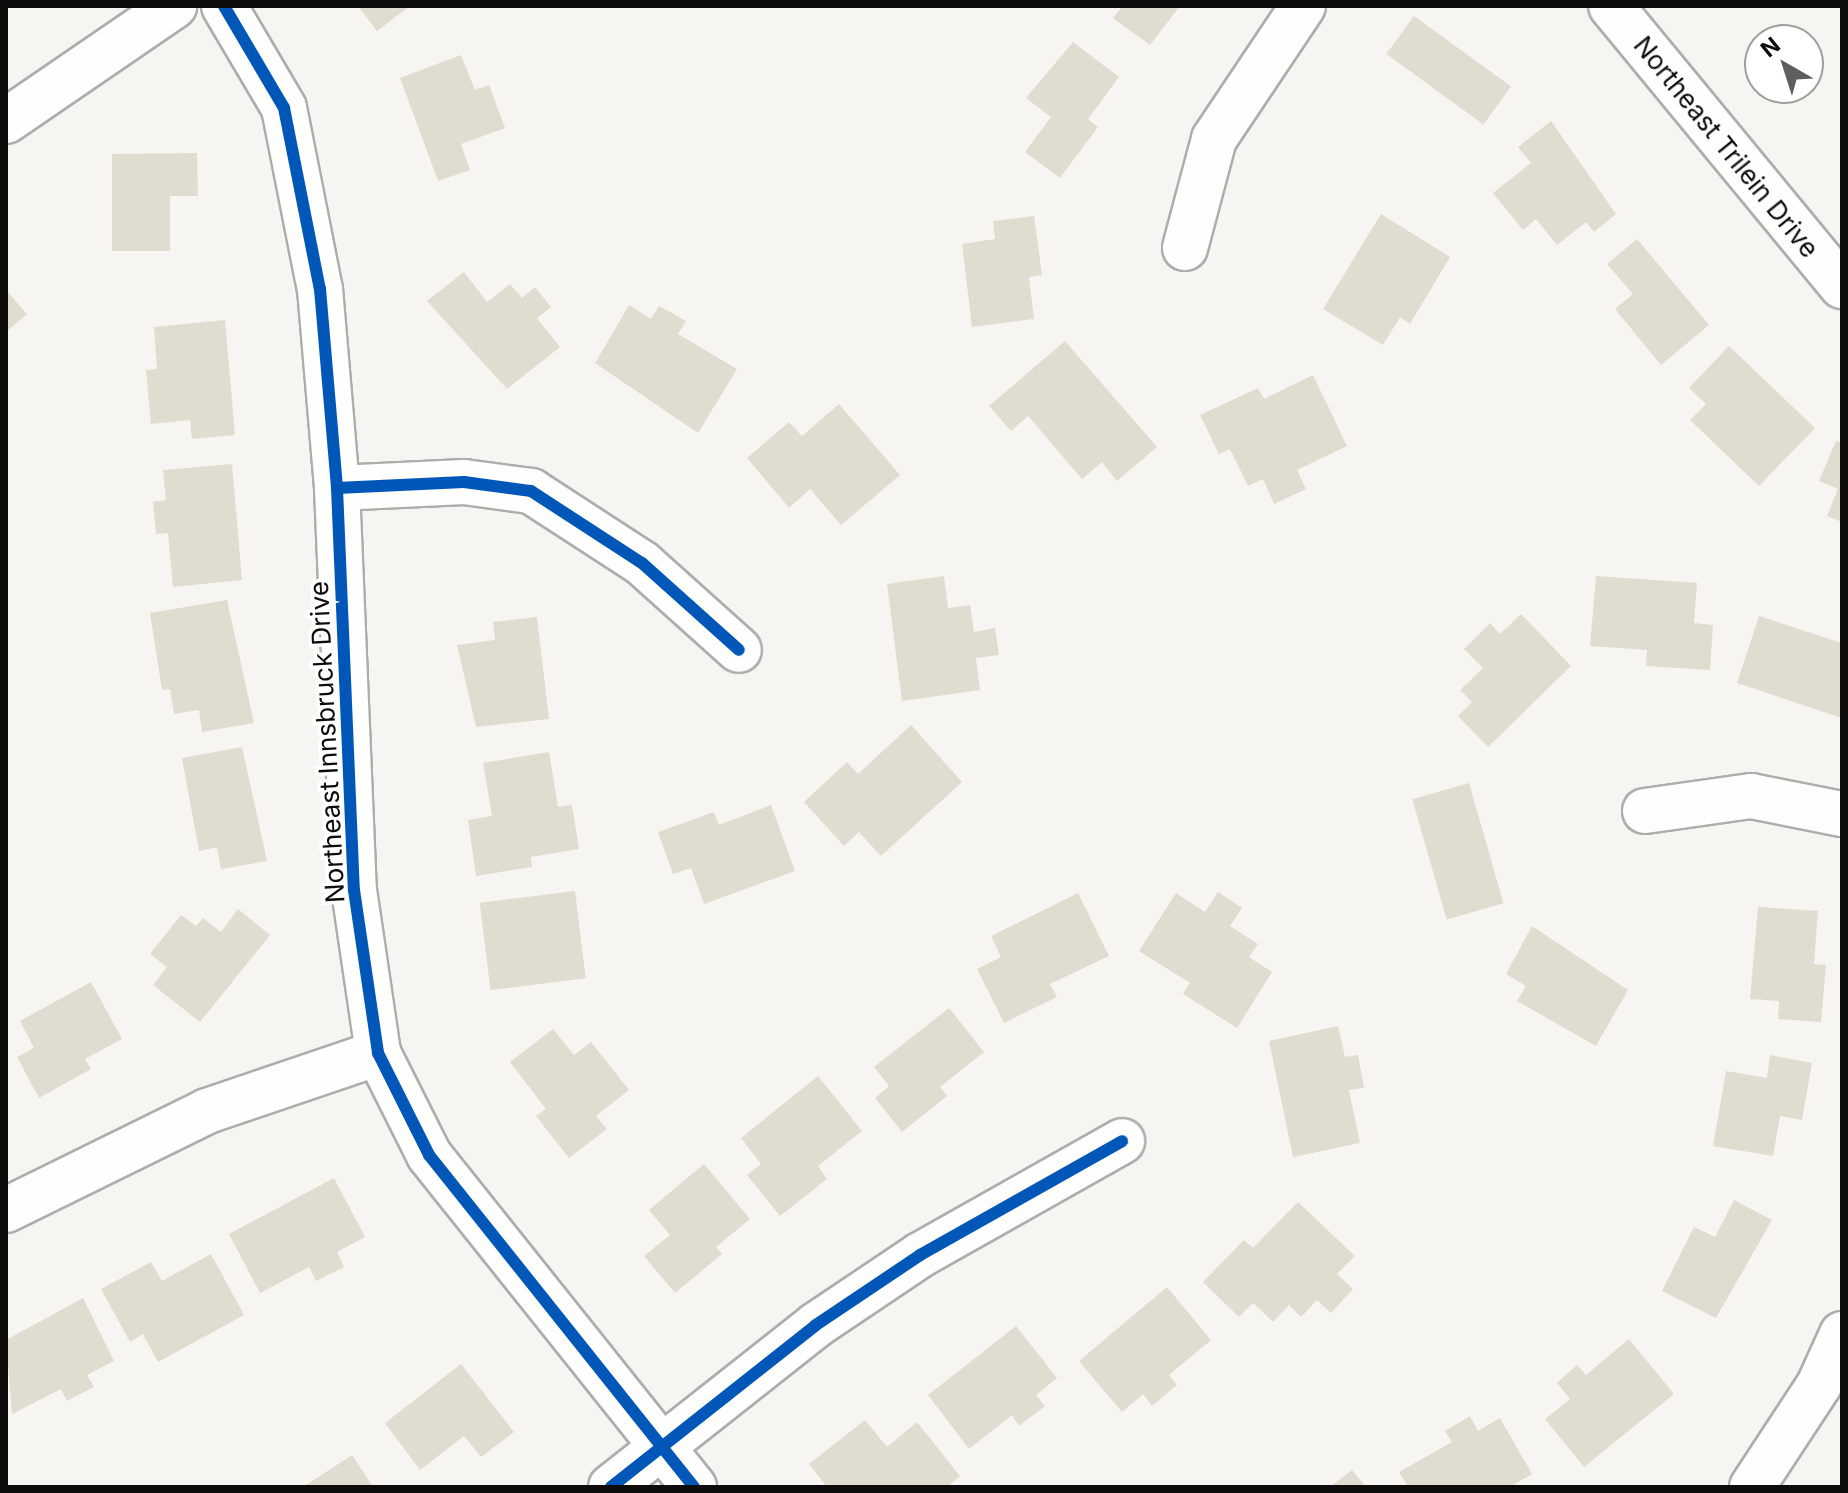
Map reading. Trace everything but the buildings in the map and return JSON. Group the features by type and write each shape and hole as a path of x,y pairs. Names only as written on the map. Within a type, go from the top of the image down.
{"street":[{"path":"6,121 174,6"},
{"name":"Northeast Innsbruck Drive","path":"224,6 284,108 320,289 337,488 354,890 378,1053 429,1155 694,1487"},
{"path":"1185,248 1214,139 1303,6"},
{"name":"Northeast Trilein Drive","path":"1611,6 1842,286"},
{"path":"337,488 464,482 531,491 642,563 739,650"},
{"path":"1645,811 1751,796 1842,814"},
{"path":"6,1210 207,1111 378,1053"},
{"path":"611,1487 816,1325 920,1255 1122,1141"},
{"path":"1752,1487 1819,1385 1842,1334"}],"cycle path":[{"path":"224,6 284,108 320,289 337,488 354,890 378,1053 429,1155 694,1487"},
{"path":"337,488 464,482 531,491 642,563 739,650"},
{"path":"611,1487 816,1325 920,1255 1122,1141"}]}
